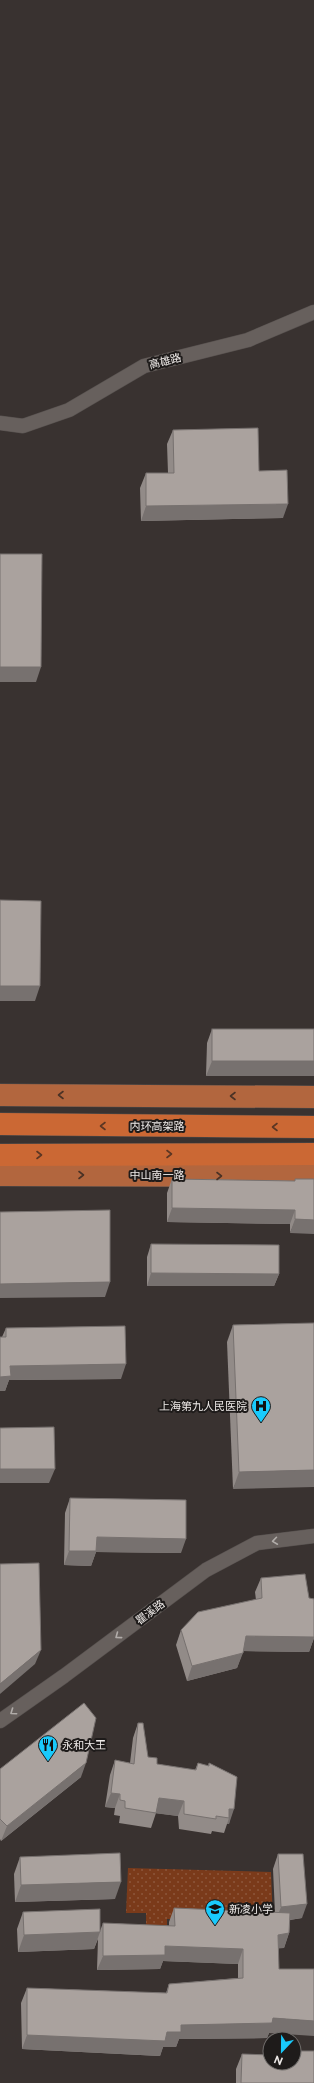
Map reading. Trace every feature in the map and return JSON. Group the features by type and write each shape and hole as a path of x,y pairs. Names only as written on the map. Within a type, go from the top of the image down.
{"highway":[{"name":"内环高架路","path":"0,1124 314,1127"},
{"path":"0,1155 314,1154"}],"main road":[{"path":"0,1096 314,1097"},
{"name":"中山南一路","path":"0,1174 314,1176"}],"street":[{"name":"高雄路","path":"0,424 23,426 63,412 144,366 248,340 314,312"},
{"name":"瞿溪路","path":"0,1721 64,1676 206,1570 258,1543 314,1536"}],"shaded area":[{"path":"128,1868 271,1872 273,1922 167,1919 167,1936 146,1937 146,1913 126,1913"}],"building":[{"path":"258,428 259,471 287,470 288,504 146,506 146,473 174,473 173,430"},
{"path":"0,554 42,554 41,667 0,667"},
{"path":"0,900 41,901 40,986 0,986"},
{"path":"212,1029 314,1029 314,1061 212,1061"},
{"path":"172,1179 295,1181 295,1179 314,1179 314,1220 295,1219 295,1210 172,1208"},
{"path":"110,1210 110,1282 0,1284 0,1212"},
{"path":"151,1244 279,1245 279,1274 151,1273"},
{"path":"314,1323 314,1470 239,1472 233,1325"},
{"path":"125,1326 126,1364 10,1366 11,1376 0,1377 0,1337 6,1337 6,1328"},
{"path":"54,1427 55,1469 0,1469 0,1428"},
{"path":"70,1498 186,1500 186,1539 97,1537 96,1551 69,1551"},
{"path":"39,1563 41,1650 0,1684 0,1564"},
{"path":"305,1574 309,1598 314,1599 314,1637 246,1636 243,1653 192,1666 181,1630 198,1612 262,1598 261,1578"},
{"path":"84,1703 96,1718 86,1763 7,1826 0,1819 0,1769"},
{"path":"138,1723 143,1723 148,1757 157,1758 157,1764 196,1770 198,1763 209,1766 209,1763 237,1777 234,1809 229,1809 229,1818 216,1816 216,1819 184,1814 184,1801 159,1798 156,1813 125,1808 125,1801 120,1800 120,1794 111,1793 115,1760 134,1764"},
{"path":"120,1853 121,1882 21,1885 20,1857"},
{"path":"278,1854 303,1854 307,1904 281,1907"},
{"path":"174,1908 290,1913 289,1933 278,1935 279,1969 314,1969 314,2021 273,2018 272,2023 181,2025 181,2032 167,2032 165,2041 27,2035 27,1988 167,1993 169,1984 243,1978 243,1949 165,1946 165,1955 103,1956 103,1923 175,1926"},
{"path":"100,1909 100,1932 24,1935 23,1912"},
{"path":"302,2051 314,2051 314,2083 241,2083 242,2054 262,2055 262,2071 302,2071"}],"place":[{"name":"上海第九人民医院","path":"261,1423"},
{"name":"永和大王","path":"48,1762"},
{"name":"新凌小学","path":"215,1926"}]}
